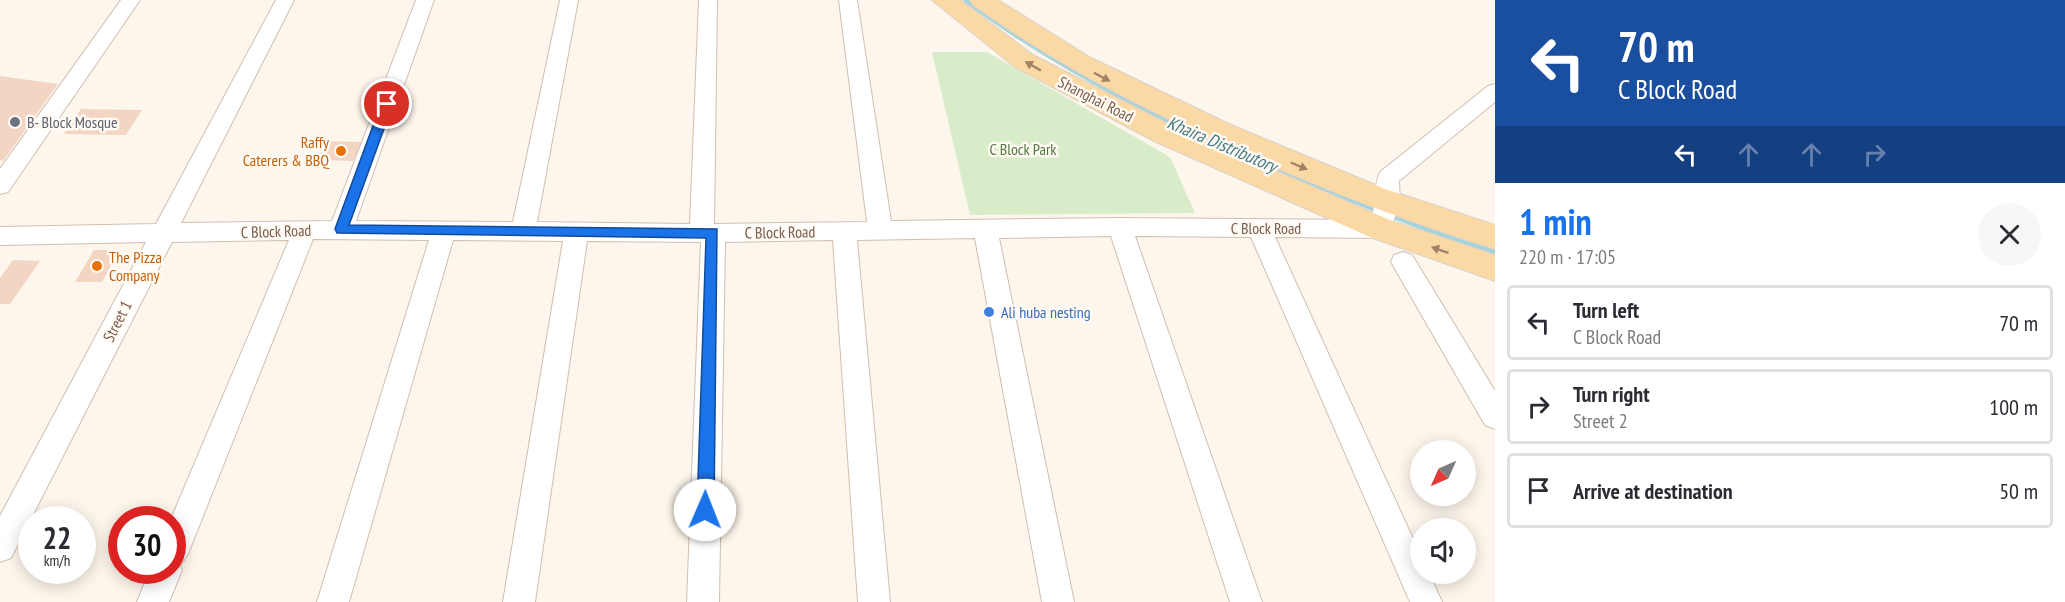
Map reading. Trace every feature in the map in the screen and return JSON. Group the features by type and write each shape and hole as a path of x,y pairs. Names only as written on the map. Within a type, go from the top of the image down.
{"main road":[{"name":"Shanghai Road","path":"944,0 1024,61 1099,102 1237,168 1385,215 1495,237"},
{"name":"Shanghai Road","path":"982,0 1067,58 1143,98 1495,268"}],"street":[{"path":"0,186 131,0"},
{"name":"Street 1","path":"0,547 285,0"},
{"path":"341,229 425,0"},
{"path":"523,231 568,0"},
{"path":"703,602 708,0"},
{"path":"848,0 880,230"},
{"path":"1385,215 1388,178 1495,91"},
{"name":"C Block Road","path":"0,236 162,235 341,229 443,232 707,233 1120,227 1259,228 1385,215"},
{"path":"1120,227 1246,602"},
{"path":"1259,228 1426,602"},
{"path":"985,229 1058,602"},
{"path":"186,520 305,230"},
{"path":"844,230 874,602"},
{"path":"333,602 443,232"},
{"path":"519,602 576,232"},
{"path":"1403,262 1495,416"},
{"path":"153,602 160,584"}],"green space":[{"name":"C Block Park","path":"932,52 987,52 1170,157 1195,213 970,215"}],"building":[{"name":"B- Block Mosque","path":"0,76 58,84 3,161 0,160"},
{"path":"81,109 142,110 126,135 64,134"},
{"name":"Raffy Caterers & BBQ","path":"328,141 362,142 353,161 319,160"},
{"name":"The Pizza Company","path":"94,250 119,250 102,282 75,282"},
{"path":"13,260 40,261 10,304 0,304 0,278"}],"waterway":[{"name":"Khaira Distributory","path":"967,0 1007,28 1089,78 1218,143 1424,227 1495,251"}],"place":[{"name":"B- Block Mosque","path":"15,122"},
{"name":"Raffy Caterers & BBQ","path":"341,151"},
{"name":"The Pizza Company","path":"97,266"},
{"name":"Ali huba nesting","path":"989,312"}],"route":[{"path":"387,104 341,229 443,232 713,233 705,510"}]}
